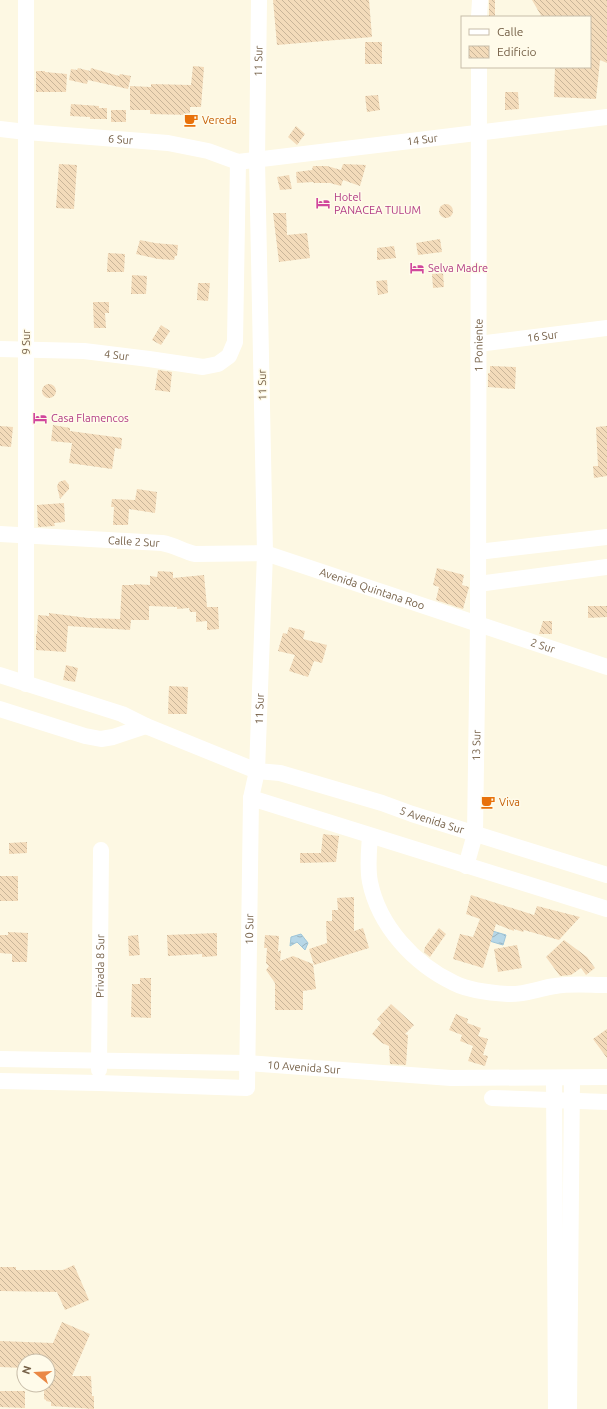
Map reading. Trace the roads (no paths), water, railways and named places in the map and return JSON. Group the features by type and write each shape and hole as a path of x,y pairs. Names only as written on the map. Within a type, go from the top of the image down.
{"street":[{"name":"9 Sur","path":"26,0 26,684"},
{"name":"11 Sur","path":"257,771 265,553 257,160 260,0"},
{"path":"479,16 480,0"},
{"name":"1 Poniente","path":"478,624 479,68"},
{"name":"14 Sur","path":"238,162 607,117"},
{"name":"6 Sur","path":"0,129 168,143 208,151 238,162"},
{"name":"4 Sur","path":"0,349 84,351 203,367 218,364 229,356 235,342 238,162"},
{"name":"16 Sur","path":"478,344 607,328"},
{"name":"Calle 2 Sur","path":"0,534 162,543 195,554 265,553"},
{"path":"478,552 607,537"},
{"name":"Avenida Quintana Roo","path":"265,553 478,624"},
{"path":"478,584 607,567"},
{"name":"2 Sur","path":"478,624 607,667"},
{"name":"13 Sur","path":"466,866 475,834 478,624"},
{"name":"5 Avenida Sur","path":"0,675 122,714 146,726 257,771 280,773 382,803 412,814 607,876"},
{"path":"0,709 85,736 101,739 113,737 146,726"},
{"name":"10 Sur","path":"99,1083 247,1088 251,798 257,771"},
{"path":"251,798 607,909"},
{"path":"370,836 370,881 376,902 386,922 397,937 411,953 428,968 455,984 477,990 509,994 530,992 556,985 607,985"},
{"name":"Privada 8 Sur","path":"99,1083 101,850"},
{"name":"10 Avenida Sur","path":"0,1059 247,1063 451,1078 607,1077"},
{"path":"554,1078 556,1409"},
{"path":"569,1409 572,1078"},
{"path":"0,1081 99,1083"},
{"path":"492,1098 607,1102"}],"water":[{"path":"479,927 506,935 503,945 476,937"},
{"path":"301,934 308,943 305,950 297,942 290,946 291,937"}],"place":[{"name":"Vereda","path":"191,120"},
{"name":"Hotel PANACEA TULUM","path":"323,203"},
{"name":"Selva Madre","path":"417,268"},
{"name":"Casa Flamencos","path":"40,418"},
{"name":"Viva","path":"488,802"}]}
